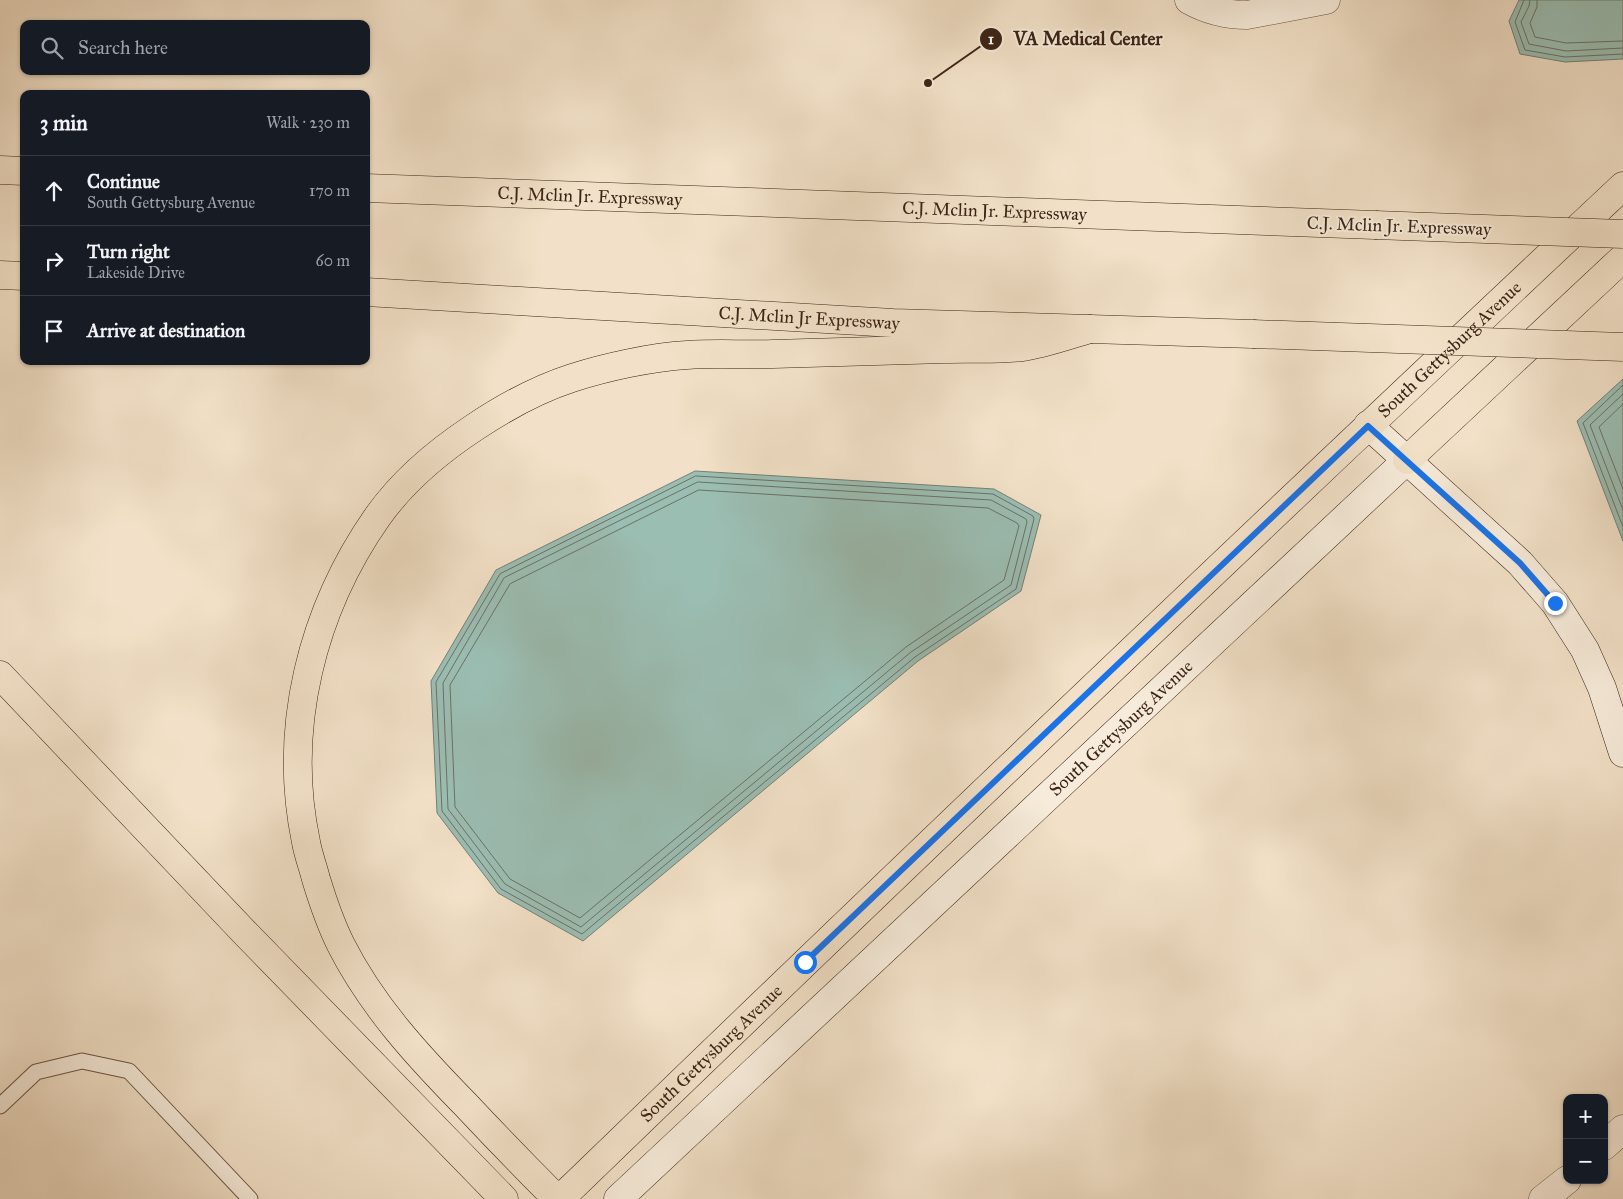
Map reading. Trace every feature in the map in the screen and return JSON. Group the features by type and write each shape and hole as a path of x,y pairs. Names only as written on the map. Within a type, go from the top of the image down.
{"main road":[{"path":"1189,0 1204,9 1234,15 1247,15 1326,0"},
{"path":"0,170 20,171"},
{"name":"South Gettysburg Avenue","path":"559,1199 805,962 1623,186"},
{"name":"C.J. Mclin Jr. Expressway","path":"370,188 1623,234"},
{"name":"South Gettysburg Avenue","path":"618,1199 1623,258"},
{"path":"0,275 20,276"},
{"name":"C.J. Mclin Jr Expressway","path":"370,292 893,323 1623,347"},
{"path":"559,1199 426,1064 398,1032 356,974 325,910 306,843 299,799 298,738 303,692 314,648 333,595 354,555 380,514 410,480 456,439 495,414 535,392 572,378 631,363 685,355 1023,347 1090,329"},
{"path":"1368,426 1520,563 1555,603 1585,650 1602,688 1623,753"},
{"path":"0,675 247,935 504,1199"},
{"path":"1608,1142 1623,1129"},
{"path":"1543,1199 1563,1183"}],"lane":[{"path":"0,1106 36,1072 82,1061 129,1071 250,1199"}],"water":[{"path":"1519,0 1623,0 1623,59 1565,62 1520,54 1509,21"},
{"path":"1623,379 1623,541 1577,421"},
{"path":"695,471 994,489 1041,515 1021,591 918,661 583,941 498,893 437,813 431,681 496,570"}],"place":[{"name":"VA Medical Center","path":"928,83"}],"route":[{"path":"805,962 1368,426 1520,563 1555,603"}]}
